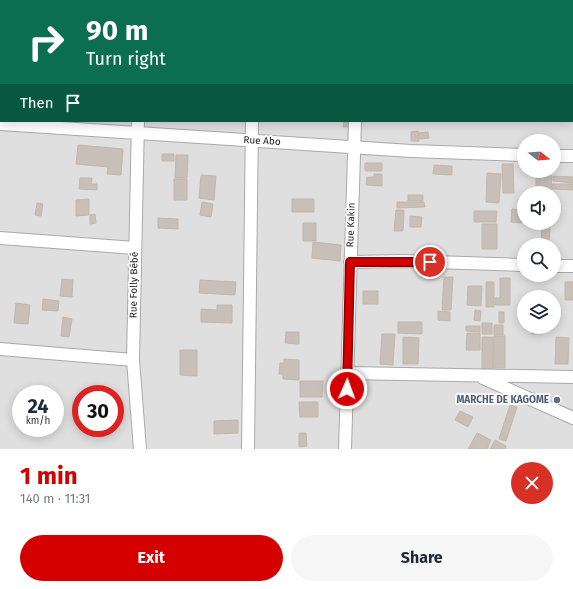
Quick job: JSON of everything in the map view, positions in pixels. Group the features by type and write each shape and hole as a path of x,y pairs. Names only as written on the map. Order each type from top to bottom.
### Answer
{"street":[{"name":"Rue Folly Bébé","path":"138,122 133,360 140,449"},
{"path":"248,449 252,122"},
{"name":"Rue Kakin","path":"345,449 355,122"},
{"name":"Rue Abo","path":"0,124 466,154 517,155"},
{"path":"561,156 573,156"},
{"path":"0,238 135,248"},
{"path":"350,262 403,261 517,265"},
{"path":"561,266 573,266"},
{"path":"0,349 133,360"},
{"path":"348,373 573,378"},
{"path":"478,376 573,418"}],"shaded area":[{"path":"0,122 573,122 573,449 0,449"}],"building":[{"path":"344,122 349,122 349,127 343,127"},
{"path":"418,131 419,141 411,141 411,132"},
{"path":"428,132 429,138 420,139 419,133"},
{"path":"78,145 123,149 121,175 107,174 108,167 76,164"},
{"path":"162,154 174,154 174,161 162,161"},
{"path":"176,155 188,155 187,178 175,178"},
{"path":"365,163 382,163 382,171 365,171"},
{"path":"502,164 513,164 514,193 503,193"},
{"path":"434,165 452,166 452,175 433,174"},
{"path":"487,173 501,174 499,203 486,202"},
{"path":"374,174 382,174 382,186 366,185 367,177 374,177"},
{"path":"201,175 216,176 214,200 199,198"},
{"path":"573,177 573,183 553,181 553,178"},
{"path":"80,178 92,178 91,184 97,184 97,190 79,189"},
{"path":"536,178 552,178 551,186 536,186"},
{"path":"174,179 187,179 187,200 174,200"},
{"path":"552,184 573,184 573,190 561,189 561,186 552,186"},
{"path":"408,195 423,195 423,201 408,201"},
{"path":"89,199 89,215 76,216 76,200"},
{"path":"292,199 314,199 314,212 292,212"},
{"path":"202,202 213,204 211,217 200,215"},
{"path":"397,202 424,202 425,207 397,208"},
{"path":"37,203 43,204 41,216 35,215"},
{"path":"512,209 517,209 517,223 511,222"},
{"path":"396,210 404,210 403,231 394,231"},
{"path":"474,211 497,211 496,222 474,222"},
{"path":"95,214 96,223 90,224 90,215"},
{"path":"410,216 422,217 421,227 410,227"},
{"path":"158,218 178,219 178,229 158,228"},
{"path":"303,223 316,223 316,241 303,241"},
{"path":"482,224 497,224 497,249 482,249"},
{"path":"542,230 550,230 549,238 541,238"},
{"path":"313,242 341,245 340,261 312,258"},
{"path":"444,277 453,277 451,310 442,310"},
{"path":"500,278 510,278 510,305 495,305 495,298 500,298"},
{"path":"62,279 73,280 72,297 60,296"},
{"path":"200,280 236,282 235,295 199,293"},
{"path":"486,282 494,282 494,307 486,307"},
{"path":"565,282 573,282 573,300 565,300"},
{"path":"468,286 482,286 481,306 467,305"},
{"path":"363,291 378,291 378,304 363,304"},
{"path":"43,299 59,301 58,311 42,310"},
{"path":"16,303 30,305 28,324 14,323"},
{"path":"217,305 232,305 232,323 201,322 201,309 217,310"},
{"path":"475,310 481,311 480,321 474,320"},
{"path":"438,311 450,312 450,321 438,320"},
{"path":"499,312 504,312 504,323 499,323"},
{"path":"63,317 72,319 69,337 61,336"},
{"path":"398,322 422,322 422,334 398,333"},
{"path":"482,323 492,323 492,334 482,334"},
{"path":"494,325 503,325 503,335 494,335"},
{"path":"466,326 480,326 480,332 466,331"},
{"path":"286,332 299,332 299,344 285,343"},
{"path":"467,333 480,333 480,350 466,350"},
{"path":"382,334 395,334 393,365 380,364"},
{"path":"494,336 505,336 505,368 493,368"},
{"path":"403,337 419,338 418,364 403,364"},
{"path":"482,337 493,337 493,369 482,369"},
{"path":"556,337 569,338 568,364 555,364"},
{"path":"180,350 197,350 197,376 180,375"},
{"path":"284,359 299,360 299,380 283,379 283,374 279,374 280,363 284,363"},
{"path":"300,381 323,381 322,397 300,397"},
{"path":"299,402 318,402 318,417 300,417"},
{"path":"510,405 517,407 506,441 499,439"},
{"path":"460,411 473,417 468,427 455,420"},
{"path":"238,420 238,433 214,434 214,421"},
{"path":"299,433 306,433 307,446 299,447"},
{"path":"477,433 491,440 487,449 468,449"},
{"path":"495,440 506,446 505,449 490,449"}],"place":[{"name":"MARCHE DE KAGOME","path":"557,400"}],"route":[{"path":"347,389 350,262 430,262"}]}
